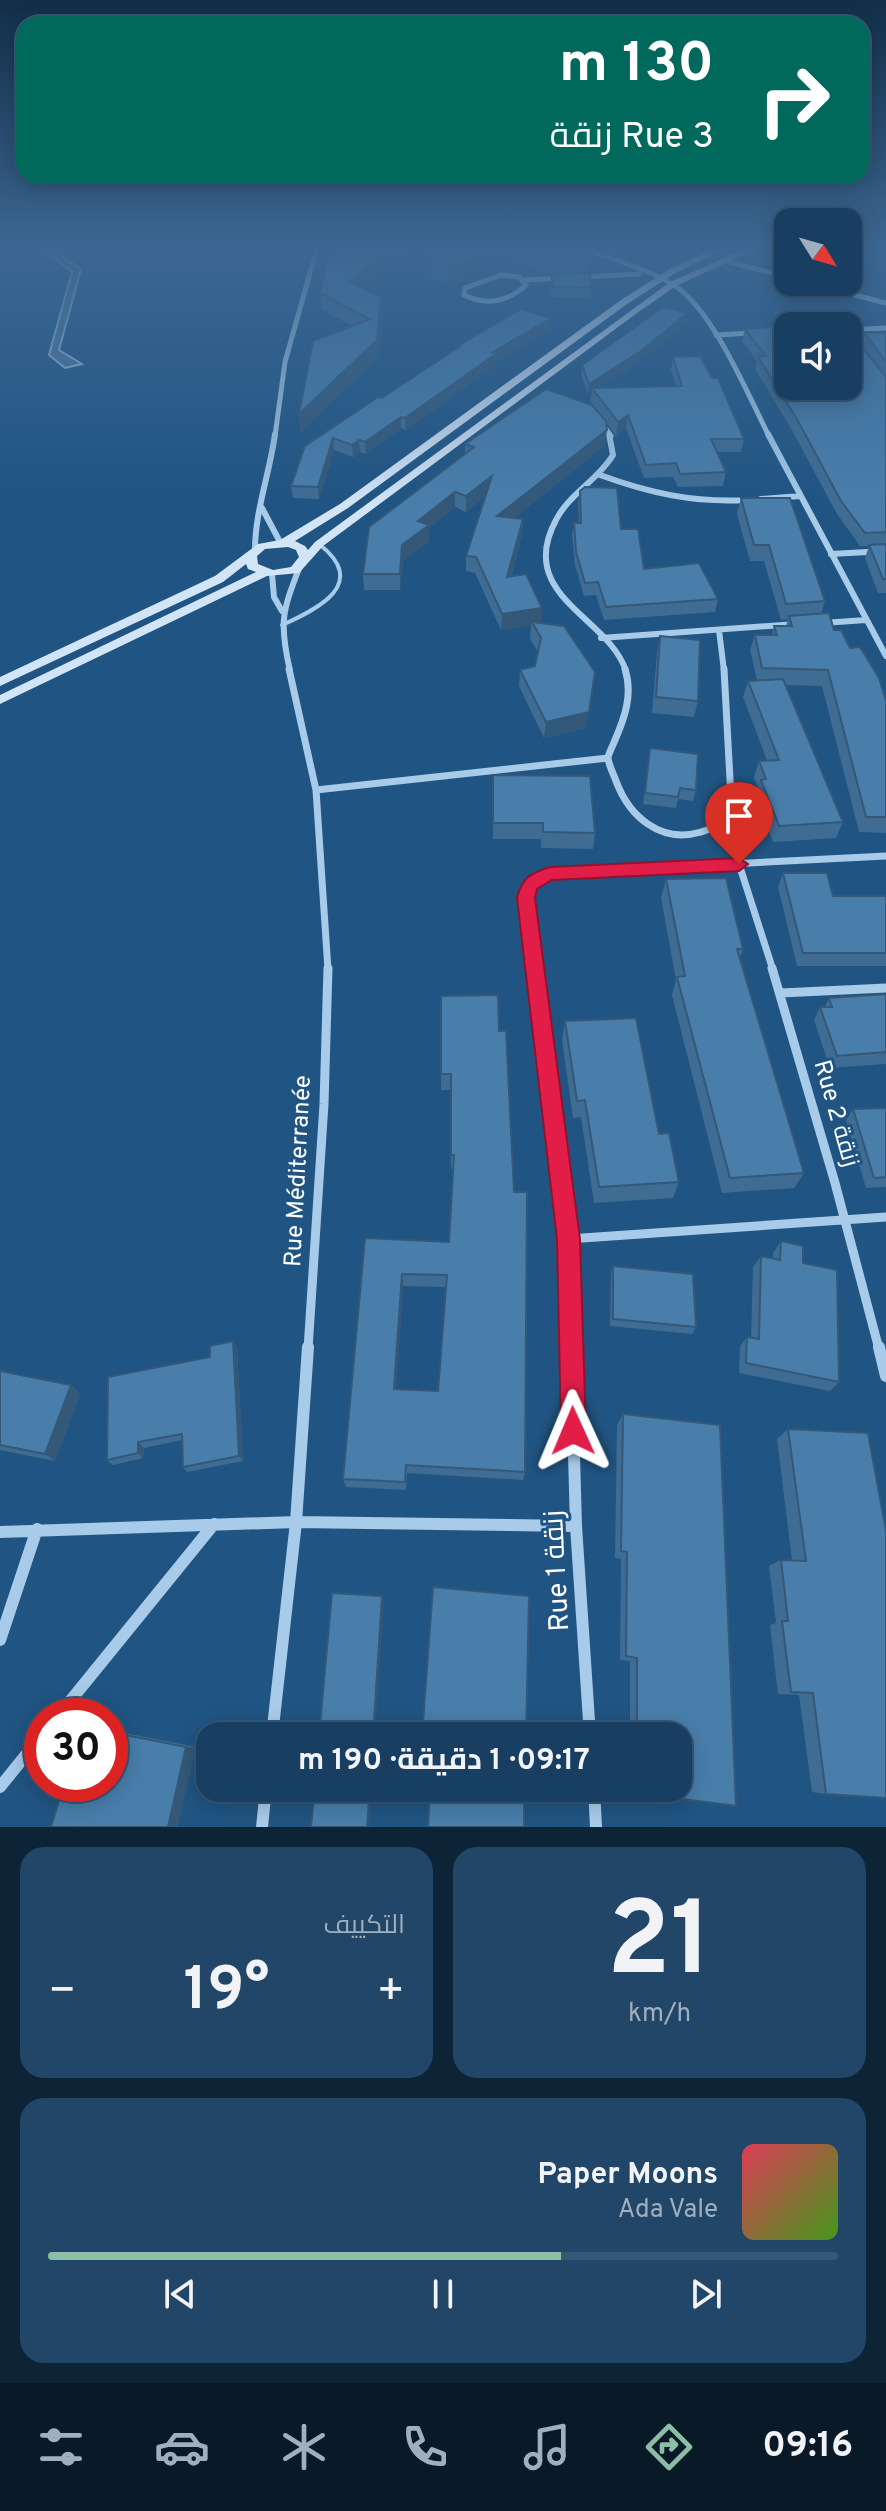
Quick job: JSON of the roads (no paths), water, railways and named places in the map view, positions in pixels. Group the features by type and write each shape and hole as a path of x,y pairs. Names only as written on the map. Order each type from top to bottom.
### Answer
{"street":[{"path":"268,574 252,566 255,531 270,474 285,362 293,333"},
{"path":"0,682 219,579 253,553 282,542 344,506 584,333"},
{"path":"0,700 268,574 288,573 302,564 319,544 537,389 609,333"},
{"path":"753,333 716,335 885,651"},
{"path":"592,414 606,427 613,445 613,455 600,475 558,517 551,530 549,571 557,592 626,668 629,683 626,710 608,758 627,805 639,820 658,830 695,834 711,830 725,817 731,801 719,630"},
{"path":"600,475 673,499 692,501 800,496"},
{"path":"262,508 282,542 301,548 302,564"},
{"path":"831,554 886,551"},
{"name":"Rue Méditerranée","path":"274,1722 296,1522 324,1104 327,1013 328,953 316,790 282,625 282,611 302,564"},
{"name":"Rue Méditerranée","path":"268,574 274,597 282,611"},
{"path":"601,638 866,620"},
{"path":"316,790 608,758"},
{"path":"739,864 886,856"},
{"name":"Rue 1 زنقة","path":"589,1722 576,1526 568,1239 526,898 533,880 550,873 739,864"},
{"name":"Rue 2 زنقة","path":"739,864 781,993 847,1219 886,1376"},
{"path":"781,993 886,988"},
{"path":"568,1239 886,1217"},
{"path":"0,1532 296,1522 576,1526"},
{"path":"73,1698 214,1524"},
{"path":"0,1640 37,1529"},
{"path":"0,1787 24,1757"},
{"path":"262,1827 265,1802"},
{"path":"595,1802 596,1827"}],"lane":[{"path":"282,625 328,600 339,584 342,568 339,560 319,544"}],"water":[{"path":"55,333 64,333 59,350 82,364 65,368 49,355"}]}
